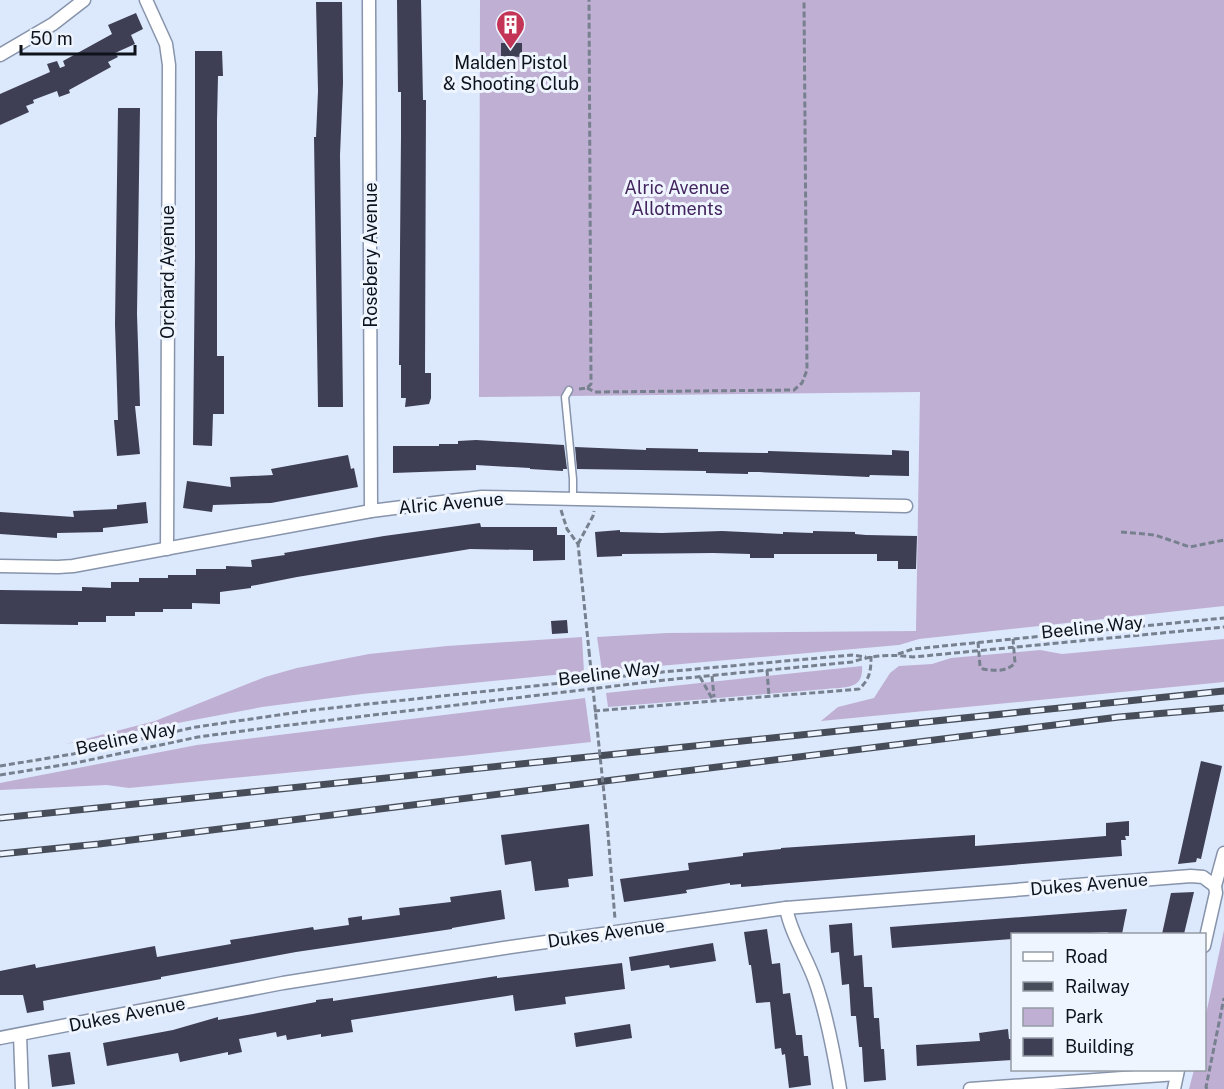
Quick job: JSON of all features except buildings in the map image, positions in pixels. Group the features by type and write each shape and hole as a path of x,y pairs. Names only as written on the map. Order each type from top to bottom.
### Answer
{"street":[{"path":"0,55 53,24 84,0"},
{"name":"Orchard Avenue","path":"146,0 166,44 169,65 167,549"},
{"name":"Rosebery Avenue","path":"369,0 372,511"},
{"name":"Alric Avenue","path":"0,566 58,567 372,511 461,498 906,506"},
{"path":"1206,937 1216,893 1215,886 1224,853"},
{"name":"Dukes Avenue","path":"0,1038 283,983 616,931 786,908 1191,876 1203,877 1215,886"},
{"path":"786,908 822,1002 840,1089"},
{"path":"20,1035 22,1089"},
{"path":"970,1089 1178,1072 1174,1089"}],"lane":[{"path":"568,390 565,397 573,499"}],"path":[{"path":"587,388 591,384 589,0"},
{"path":"568,390 587,388 595,392 794,390 802,383 807,370 804,0"},
{"path":"557,498 567,529 578,544 616,931"},
{"path":"578,544 593,516 595,500"},
{"path":"1121,532 1155,535 1191,547 1224,540"},
{"path":"897,655 913,649 1224,618"},
{"name":"Beeline Way","path":"0,775 75,763 198,737 263,728 700,677 852,662 869,657 897,655 913,657 1224,627"},
{"path":"978,642 980,666 993,671 1009,669 1015,663 1013,639"},
{"path":"0,766 74,754 196,727 313,710 663,672 852,655 869,657 871,670 868,681 859,689 594,711"},
{"path":"767,670 769,697"},
{"path":"712,676 714,702"},
{"path":"700,677 714,702"},
{"path":"1207,1089 1224,998"}],"green space":[{"name":"Alric Avenue Allotments","path":"480,0 1224,0 1224,606 919,639 899,645 602,671 597,637 667,633 916,631 920,392 479,397"},
{"path":"582,637 584,672 362,694 262,707 66,744 155,721 265,677 297,668 369,654"},
{"path":"1224,639 1224,682 821,721 838,707 874,698 890,673 899,666 932,664 951,658 1040,650 1062,654"},
{"path":"862,666 862,674 857,683 840,688 608,707 606,693"},
{"path":"585,698 591,742 129,788 107,785 0,790 0,783 197,745"},
{"path":"1224,930 1224,1089 1189,1089 1194,1071 1206,1071 1206,1014"}],"railway":[{"path":"0,818 1224,691"},
{"path":"0,854 99,844 1119,717 1224,708"}],"place":[{"name":"Malden Pistol & Shooting Club","path":"511,50"}]}
